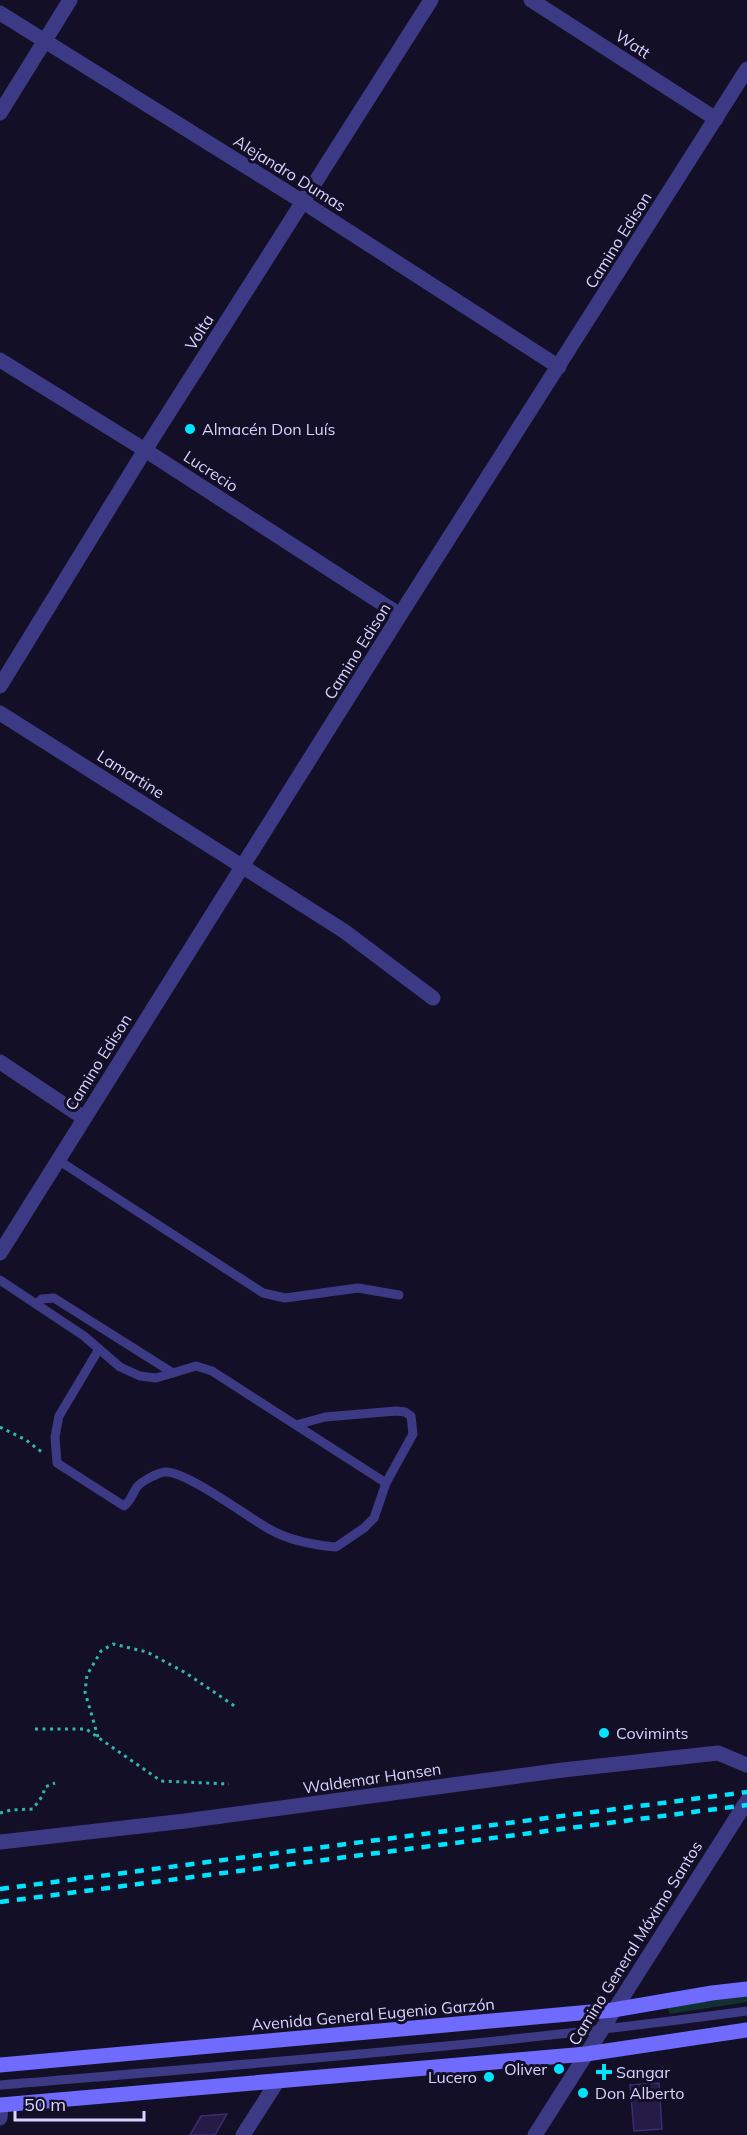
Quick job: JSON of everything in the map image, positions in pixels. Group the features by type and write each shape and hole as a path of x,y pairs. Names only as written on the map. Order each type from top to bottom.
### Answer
{"main road":[{"name":"Avenida General Eugenio Garzón","path":"0,2065 613,2010 747,1989"},
{"path":"0,2109 586,2054 747,2030"}],"street":[{"path":"0,112 70,0"},
{"name":"Volta","path":"0,686 145,450 431,0"},
{"name":"Watt","path":"531,0 716,119"},
{"name":"Alejandro Dumas","path":"0,13 303,202 559,367"},
{"name":"Camino Edison","path":"0,1253 400,615 747,69"},
{"name":"Lucrecio","path":"0,360 145,450 400,615"},
{"name":"Lamartine","path":"0,713 344,931 433,998"},
{"path":"0,1062 84,1118"},
{"name":"Waldemar Hansen","path":"0,1842 173,1823 563,1770 718,1753 747,1765"},
{"name":"Camino General Máximo Santos","path":"535,2135 747,1801"},
{"path":"243,2135 277,2082"}],"lane":[{"path":"58,1160 263,1293 285,1298 358,1288 399,1295"},
{"path":"0,1280 84,1336 120,1367 140,1376 156,1378 196,1366 212,1371 386,1483"},
{"path":"36,1304 42,1299 54,1298 173,1373"},
{"path":"99,1349 59,1416 56,1437 57,1462 124,1506 137,1487 165,1472 182,1476 271,1531 300,1542 336,1547 364,1528 374,1518 386,1483 413,1434 411,1416 405,1412 325,1417 296,1425"},
{"path":"0,2085 266,2063 601,2030 747,2011"}],"path":[{"path":"0,1427 26,1440 57,1462"},
{"path":"98,1737 85,1692 87,1675 101,1651 113,1644 155,1655 236,1707"},
{"path":"35,1729 86,1729 161,1781 229,1784"},
{"path":"0,1814 11,1810 33,1809 43,1795 45,1787 56,1783"}],"green space":[{"path":"747,1996 747,2002 669,2014 668,2007"}],"building":[{"path":"659,2083 662,2129 634,2131 630,2085"},
{"path":"227,2114 215,2135 190,2135 201,2116"}],"railway":[{"path":"0,1889 747,1792"},
{"path":"0,1902 747,1805"}],"place":[{"name":"Almacén Don Luís","path":"190,429"},
{"name":"Covimints","path":"604,1733"},
{"name":"Oliver","path":"559,2069"},
{"name":"Sangar","path":"604,2072"},
{"name":"Lucero","path":"489,2077"},
{"name":"Don Alberto","path":"583,2093"}]}
